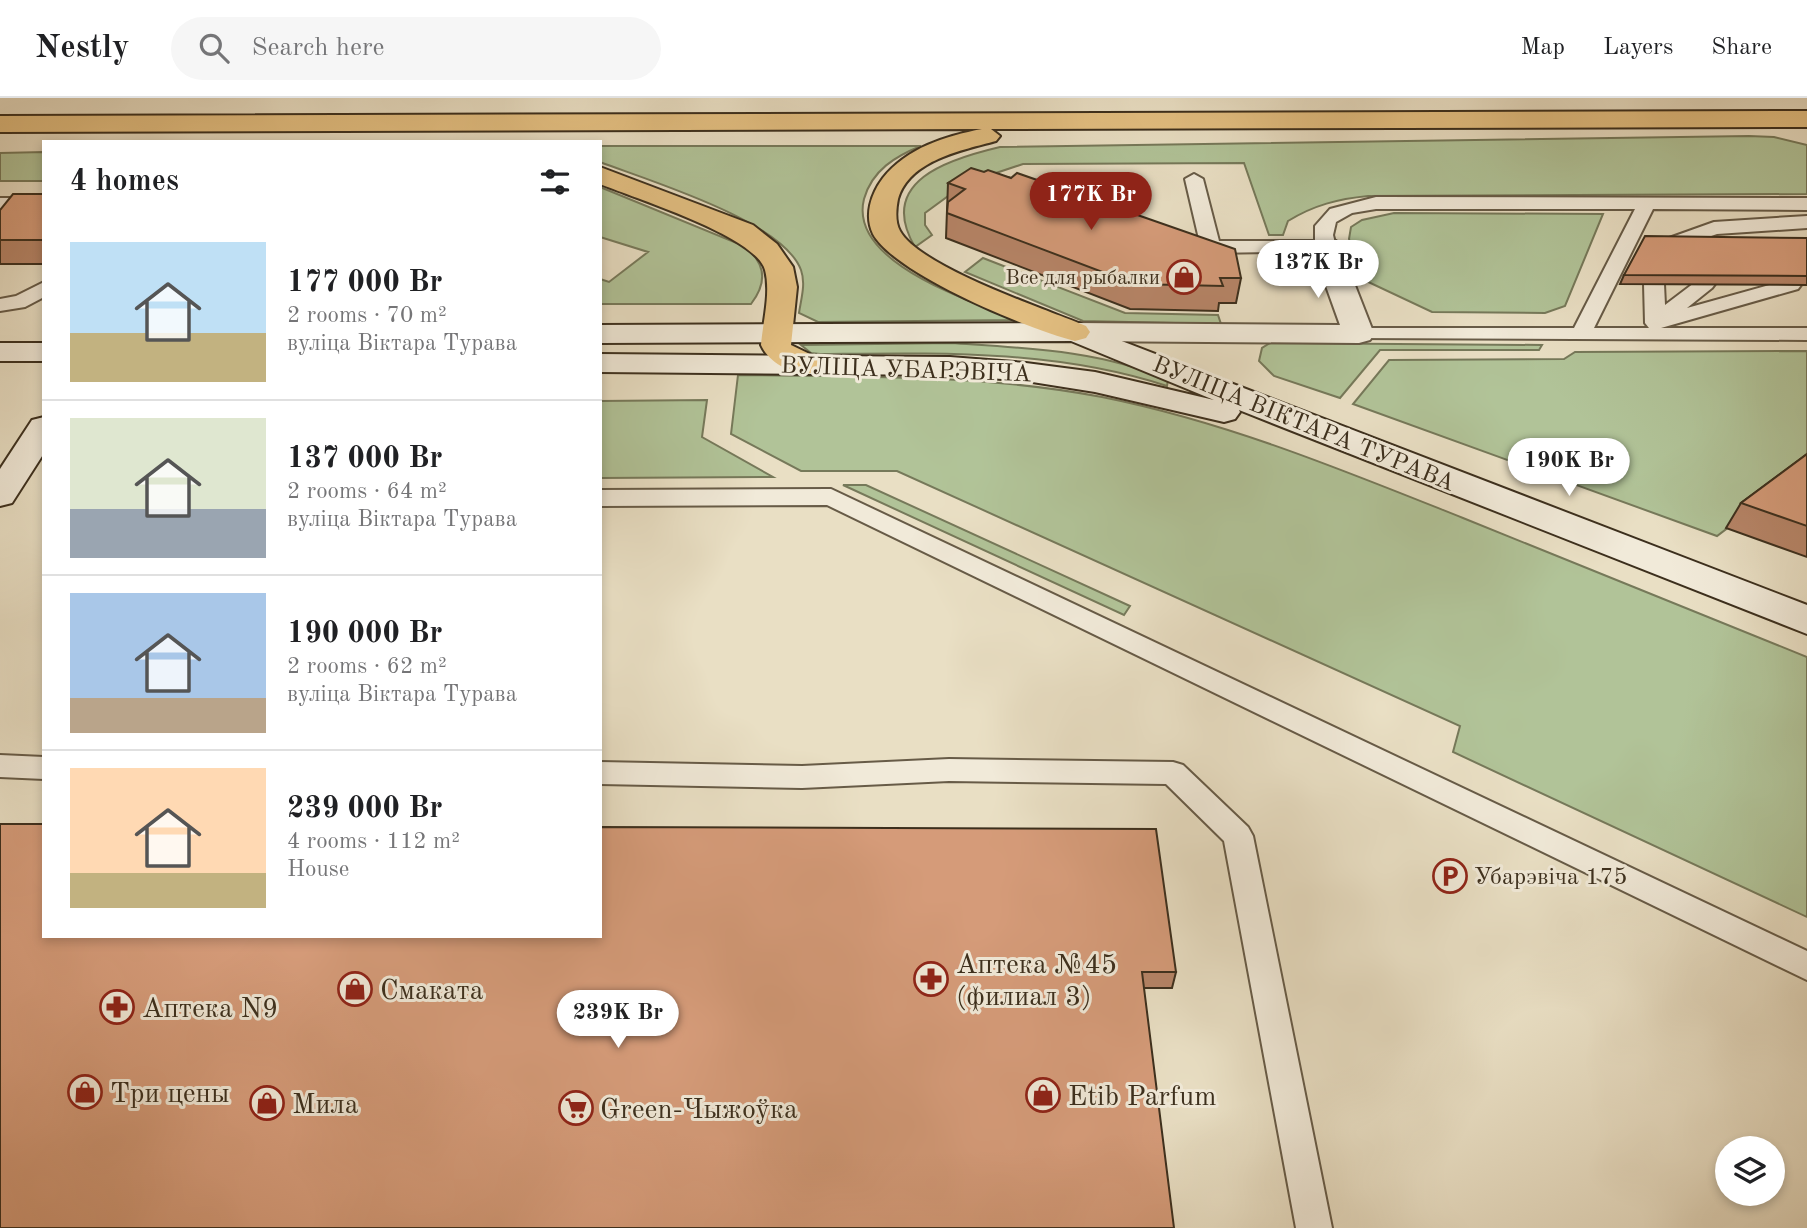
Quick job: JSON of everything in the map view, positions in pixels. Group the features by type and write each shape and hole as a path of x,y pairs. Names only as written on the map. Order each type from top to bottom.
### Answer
{"highway":[{"path":"0,124 1068,124 1807,119"},
{"path":"360,122 486,140"},
{"path":"1068,124 983,136 934,152 898,175 885,196 882,215 887,234 902,251 948,278 1075,332"},
{"path":"602,176 743,231 767,250 779,267 782,287 775,332 776,345 780,353 807,365"}],"main road":[{"path":"1326,247 1359,334"},
{"name":"ВУЛІЦА ВІКТАРА ТУРАВА","path":"1075,332 1370,451 1807,620"},
{"name":"ВУЛІЦА УБАРЭВІЧА","path":"602,334 1359,334"},
{"path":"0,352 42,352"},
{"name":"ВУЛІЦА УБАРЭВІЧА","path":"602,363 950,366 1040,374 1095,382 1219,410 1370,451"},
{"path":"0,495 42,430"}],"lane":[{"path":"1775,119 1807,128"},
{"path":"1077,207 1109,218 1097,179"},
{"path":"1194,179 1211,247"},
{"path":"1176,240 1211,247 1326,247 1321,233 1324,224 1345,210 1376,203 1807,204"},
{"path":"0,204 42,204"},
{"path":"1581,334 1646,205"},
{"path":"1769,243 1807,225"},
{"path":"1665,246 1714,228 1807,225"},
{"path":"1715,246 1735,239 1807,225"},
{"path":"1654,284 1655,323"},
{"path":"1655,323 1705,284"},
{"path":"1634,335 1655,323 1749,284"},
{"path":"1655,323 1791,285"},
{"path":"0,305 12,305 42,289"},
{"path":"1359,334 1807,334"},
{"path":"602,498 831,497 1807,966"},
{"path":"0,766 42,768"},
{"path":"602,774 802,778 949,770 1173,773 1238,836 1314,1228"}],"green space":[{"path":"1774,137 1807,145 1807,194 1368,196 1317,207 1288,221 1283,235 1269,235 1244,163 1023,164 966,183 925,213 925,225 932,235 915,247 905,224 905,205 911,190 924,177 960,158 1000,147"},
{"path":"602,146 921,146 886,165 873,180 864,199 864,222 875,242 893,260 917,276 1015,320 818,322 799,313 802,275 789,252 769,235 743,219 681,192 602,163"},
{"path":"42,152 42,181 0,181 0,153"},
{"path":"602,188 744,246 760,266 760,288 751,304 602,304 602,280 609,282 648,252 602,238"},
{"path":"1394,213 1603,214 1565,306 1545,313 1432,312 1364,280 1349,239 1351,227 1362,220"},
{"path":"983,258 1125,313 1218,315 1221,324 1083,321 965,272"},
{"path":"951,343 1089,356 1116,362 1168,380 1167,386 1082,365 1038,359 951,354 820,354 811,353 801,345"},
{"path":"1270,343 1542,345 1539,350 1380,350 1340,398 1274,376 1259,361 1262,348"},
{"path":"1807,351 1807,468 1717,536 1353,404 1389,360 1564,359 1575,352"},
{"path":"738,375 966,380 1057,390 1149,407 1240,434 1330,466 1807,657 1807,917 1453,752 1460,726 897,471 801,471 731,434"},
{"path":"707,400 702,437 773,477 602,478 602,401"},
{"path":"843,485 866,485 1130,606 1124,615"}],"building":[{"path":"971,168 984,172 988,170 1011,178 1017,173 1235,249 1241,278 1220,278 1223,286 1134,284 947,213 948,202 965,189 948,183"},
{"path":"13,194 42,194 42,240 0,240 0,210"},
{"path":"1645,236 1807,238 1807,276 1624,275"},
{"path":"1807,454 1807,526 1741,503"},
{"name":"Green-Чыжоўка","path":"0,824 42,824 42,938 602,938 602,827 1156,829 1176,972 1142,972 1174,1228 0,1228"}],"place":[{"name":"Все для рыбалки","path":"1184,277"},
{"name":"Убарэвіча 175","path":"1450,876"},
{"name":"Аптека №45 (филиал 3)","path":"931,979"},
{"name":"Смаката","path":"355,989"},
{"name":"Аптека N9","path":"117,1007"},
{"name":"Три цены","path":"85,1092"},
{"name":"Etib Parfum","path":"1043,1095"},
{"name":"Мила","path":"267,1103"},
{"name":"Green-Чыжоўка","path":"576,1108"}]}
